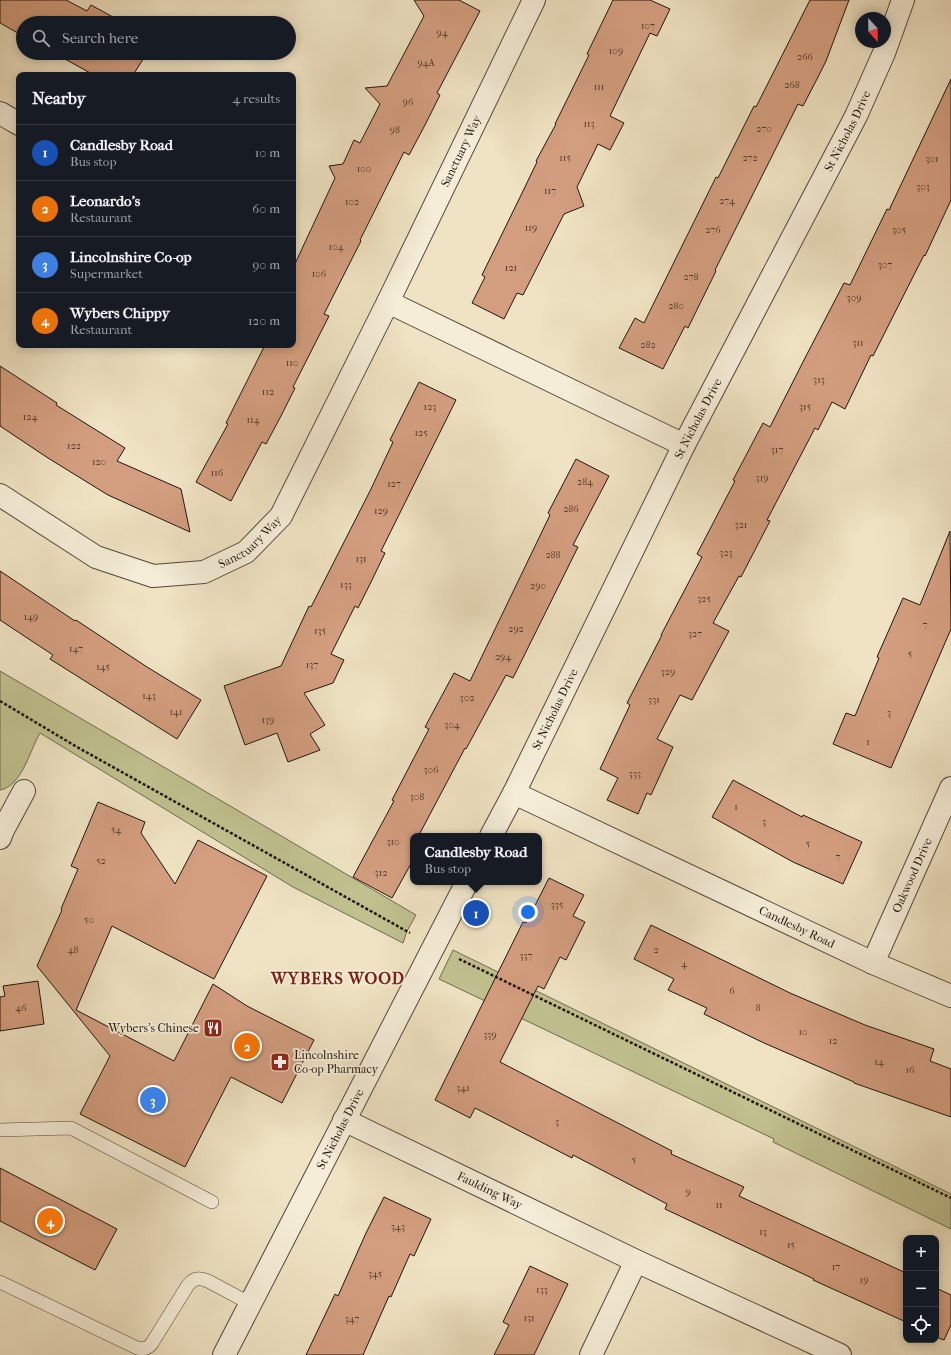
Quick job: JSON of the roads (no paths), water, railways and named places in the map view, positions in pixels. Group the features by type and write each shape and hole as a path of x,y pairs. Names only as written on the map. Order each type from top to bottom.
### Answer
{"street":[{"name":"St Nicholas Drive","path":"493,833 684,445 856,116 884,54 903,0"},
{"name":"Sanctuary Way","path":"0,495 96,557 153,576 204,572 246,552 281,516 388,302 527,2"},
{"path":"0,113 16,122"},
{"path":"388,302 684,445"},
{"name":"Oakwood Drive","path":"873,964 951,788"},
{"path":"1,833 24,791"},
{"name":"Candlesby Road","path":"514,792 873,964 951,996"},
{"name":"St Nicholas Drive","path":"224,1355 464,885"},
{"name":"Faulding Way","path":"344,1120 636,1261 840,1355"},
{"path":"591,1355 636,1261"}],"lane":[{"path":"0,1130 71,1128 212,1202"},
{"path":"0,1282 137,1348 143,1349 149,1348 192,1280 202,1278 251,1304"}],"place":[{"name":"Candlesby Road","path":"476,913"},
{"name":"Wybers's Chinese","path":"213,1028"},
{"name":"Leonardo's","path":"247,1046"},
{"name":"Lincolnshire Co-op Pharmacy","path":"280,1062"},
{"name":"Lincolnshire Co-op","path":"153,1100"},
{"name":"Wybers Chippy","path":"50,1221"}],"district":[{"name":"WYBERS WOOD","path":"338,978"}]}
